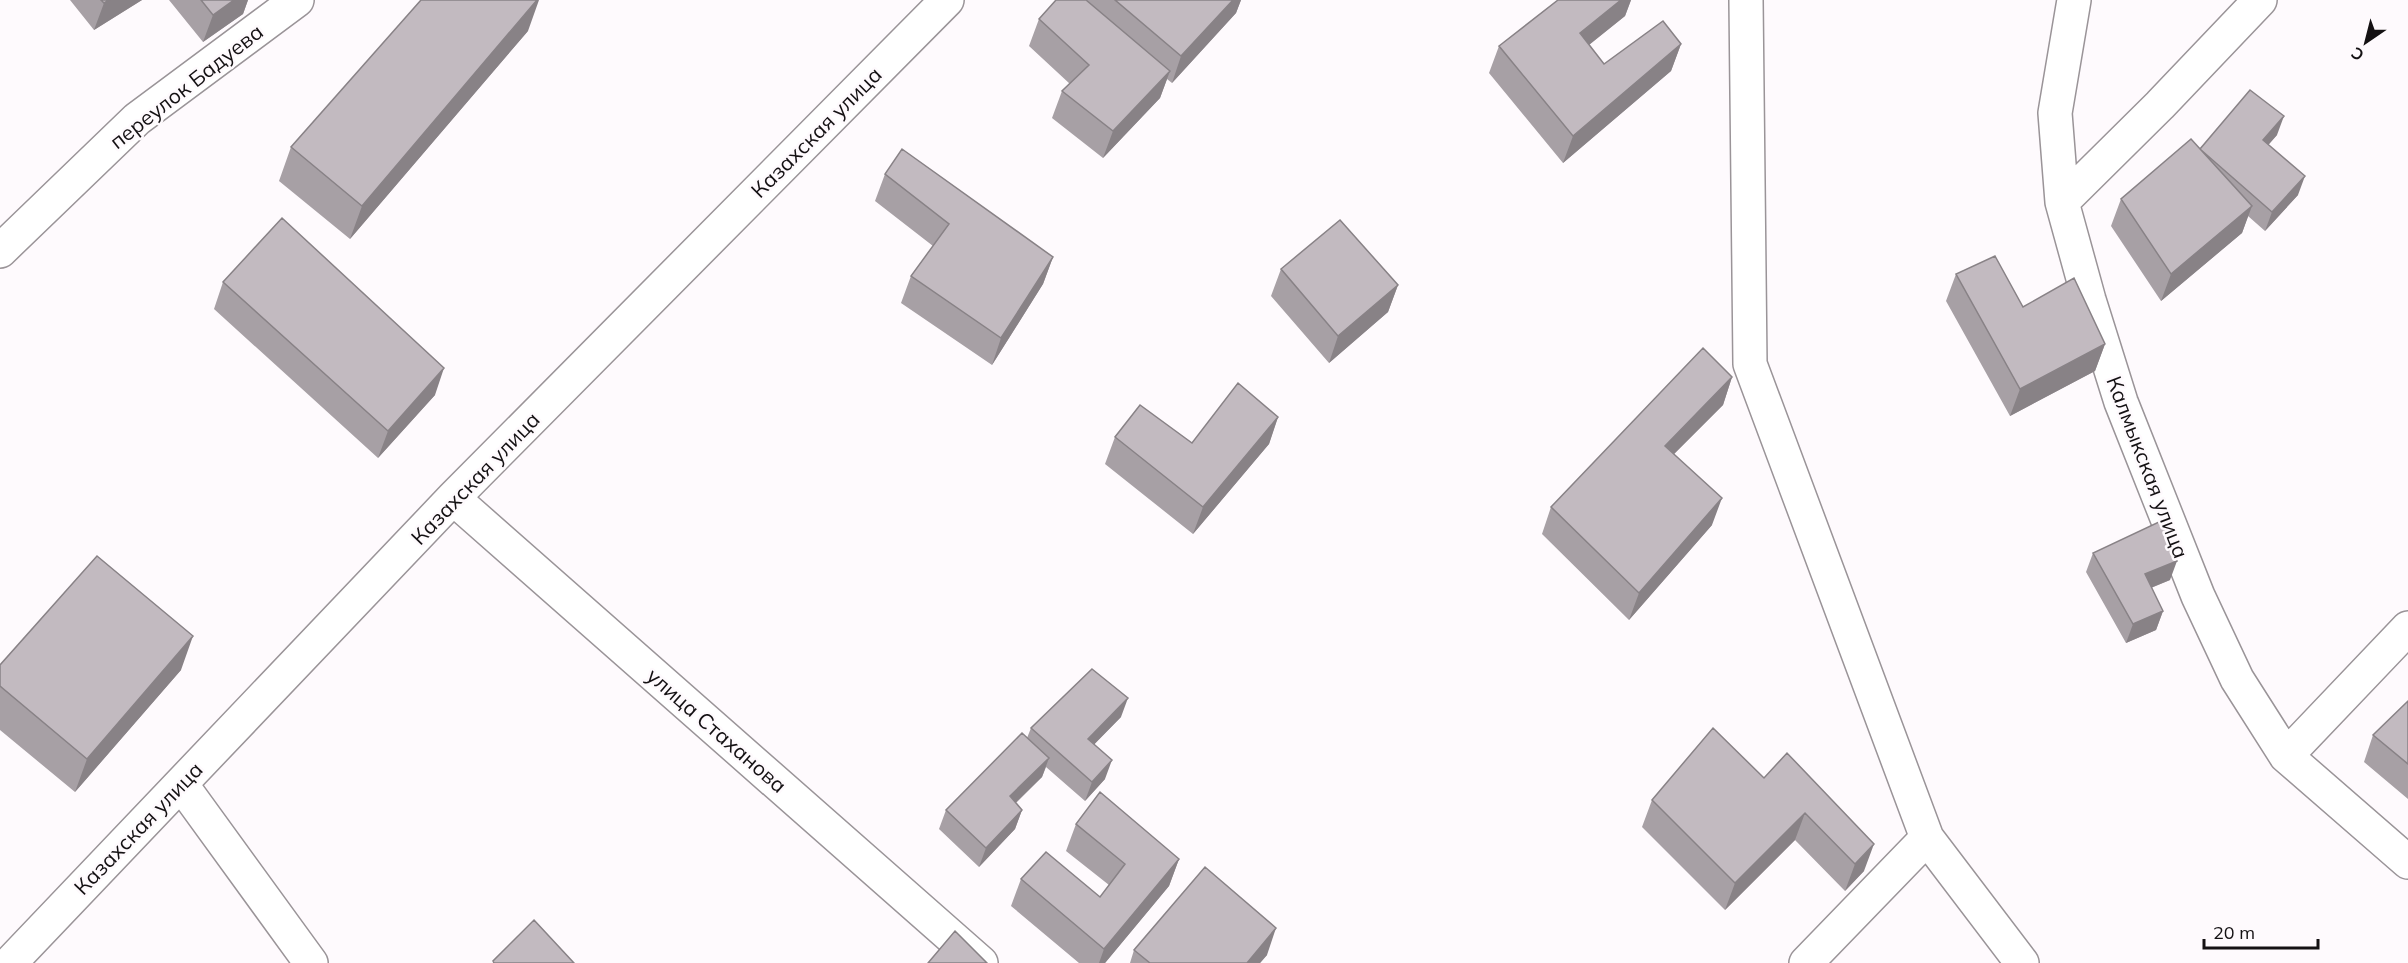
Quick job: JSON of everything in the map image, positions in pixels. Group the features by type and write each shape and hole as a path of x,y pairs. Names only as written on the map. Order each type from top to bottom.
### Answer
{"street":[{"name":"переулок Бадуева","path":"0,251 137,119 297,0"},
{"name":"Казахская улица","path":"10,963 453,498 947,0"},
{"path":"1746,0 1750,364 1927,838 2022,963"},
{"name":"Калмыкская улица","path":"2074,0 2055,113 2062,202 2088,300 2121,402 2198,596 2237,679 2286,756 2408,862"},
{"path":"2062,202 2160,105 2260,0"},
{"name":"улица Стаханова","path":"453,498 981,963"},
{"path":"2286,756 2408,628"},
{"path":"181,784 311,963"},
{"path":"1806,963 1927,838"}],"building":[{"path":"201,0 234,0 213,15"},
{"path":"421,0 537,0 362,206 291,147"},
{"path":"1056,0 1086,0 1170,71 1113,131 1062,91 1089,65 1039,19"},
{"path":"1115,0 1233,0 1181,56"},
{"path":"1558,0 1621,0 1580,33 1604,64 1663,21 1681,44 1573,136 1499,46"},
{"path":"2250,90 2284,116 2263,140 2305,176 2272,212 2200,149"},
{"path":"2191,139 2252,206 2171,274 2121,199"},
{"path":"902,149 1053,257 1001,338 911,276 949,224 885,174"},
{"path":"282,218 444,368 388,431 223,282"},
{"path":"1340,220 1398,285 1338,336 1281,269"},
{"path":"1995,256 2023,307 2074,278 2105,344 2020,389 1956,274"},
{"path":"1703,348 1732,377 1665,446 1722,498 1639,593 1551,507"},
{"path":"1238,383 1278,417 1203,507 1115,437 1140,405 1192,443"},
{"path":"2161,521 2177,561 2145,574 2163,611 2133,624 2093,553"},
{"path":"97,556 193,636 87,759 0,686 0,665"},
{"path":"1092,669 1128,698 1088,739 1112,760 1092,782 1031,728"},
{"path":"2408,701 2408,764 2373,735"},
{"path":"1713,728 1764,778 1787,753 1874,844 1855,864 1805,813 1735,883 1652,800"},
{"path":"1022,733 1049,758 1010,796 1022,810 986,848 946,810"},
{"path":"1100,792 1179,859 1104,949 1021,879 1046,852 1100,897 1125,864 1076,824"},
{"path":"1205,867 1276,928 1247,963 1150,963 1134,950"},
{"path":"534,920 574,963 494,963 493,961"},
{"path":"955,931 987,963 928,963"}]}
